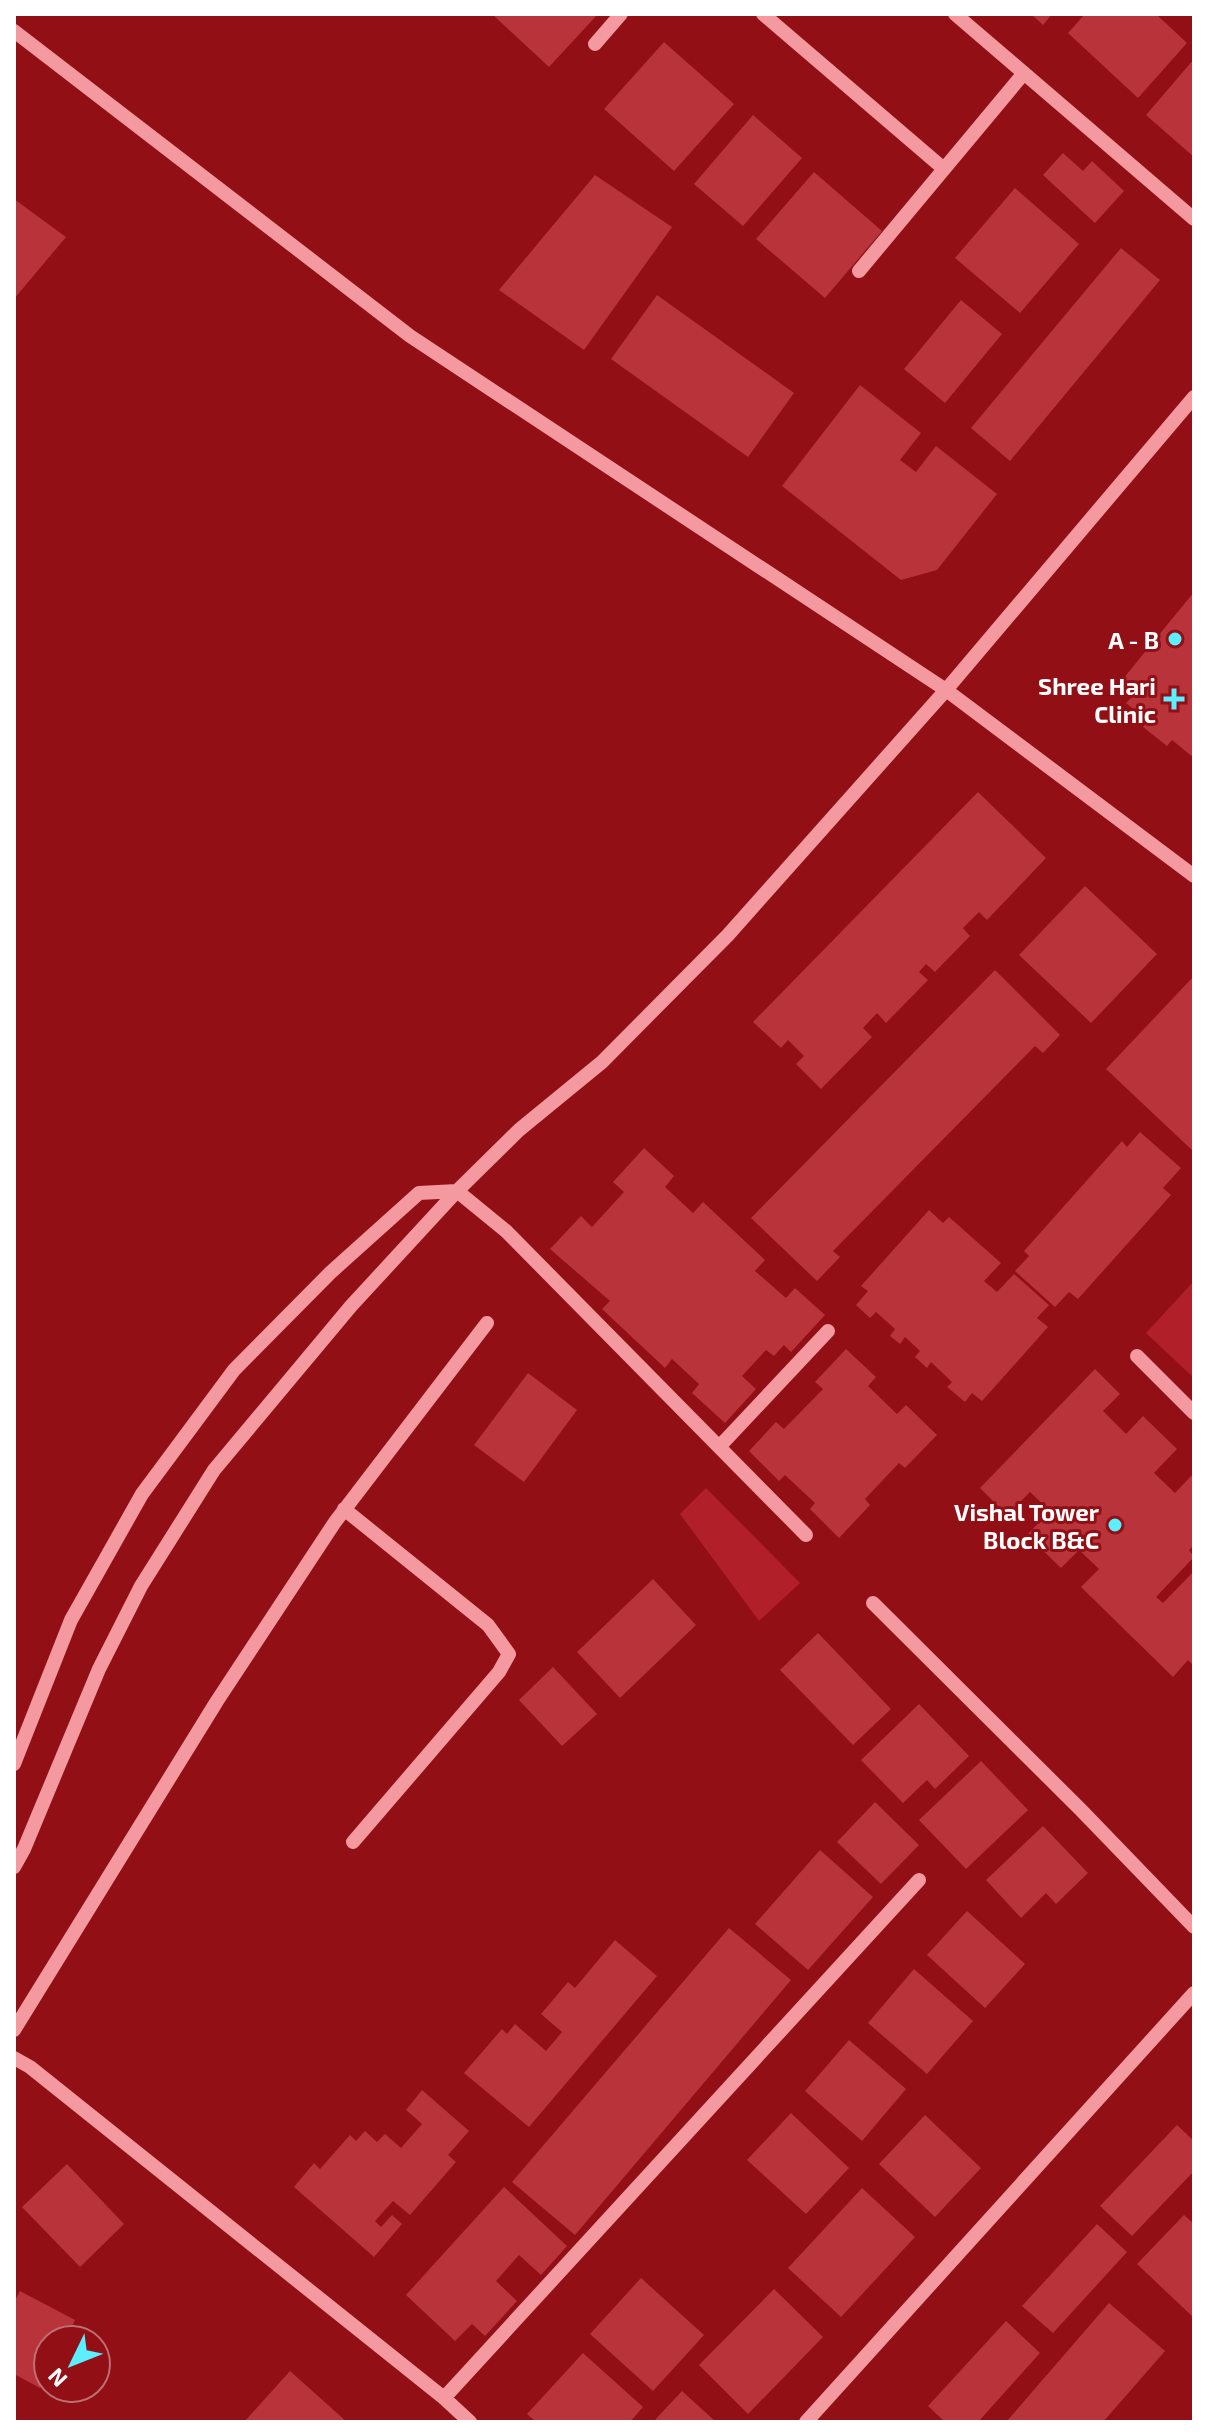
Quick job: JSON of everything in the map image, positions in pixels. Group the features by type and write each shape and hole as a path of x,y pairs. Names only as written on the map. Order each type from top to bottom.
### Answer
{"street":[{"path":"595,44 621,14"},
{"path":"763,14 944,169"},
{"path":"955,14 1194,219"},
{"path":"14,31 410,336 946,690 1194,876"},
{"path":"859,271 1024,73"},
{"path":"14,1867 99,1669 134,1600 214,1470 351,1306 457,1191 519,1130 602,1062 728,935 946,690 1194,397"},
{"path":"14,1764 78,1607 142,1494 234,1370 330,1273 419,1193 457,1191 506,1231 806,1535"},
{"path":"14,2030 217,1701 344,1509 487,1323"},
{"path":"719,1447 828,1331"},
{"path":"1137,1356 1194,1413"},
{"path":"344,1509 488,1625 509,1654 499,1672 353,1842"},
{"path":"873,1603 1194,1927"},
{"path":"444,2398 919,1880"},
{"path":"806,2422 1194,1993"},
{"path":"14,2058 42,2076 470,2422"}],"shaded area":[{"path":"1194,1281 1194,1378 1146,1333"},
{"path":"706,1488 800,1583 759,1621 680,1514"}],"building":[{"path":"492,14 598,14 549,67"},
{"path":"1031,14 1052,14 1043,25"},
{"path":"1085,14 1156,14 1187,43 1138,98 1068,33"},
{"path":"664,42 734,104 674,171 604,109"},
{"path":"1194,59 1194,157 1146,115"},
{"path":"753,115 802,158 743,226 694,184"},
{"path":"1063,153 1083,171 1092,161 1124,191 1095,223 1043,175"},
{"path":"814,172 882,231 825,298 756,239"},
{"path":"595,175 672,227 584,350 499,290"},
{"path":"1015,188 1079,244 1020,313 955,258"},
{"path":"14,199 66,237 14,299"},
{"path":"1121,248 1160,280 1010,461 971,428"},
{"path":"657,295 794,393 748,457 611,359"},
{"path":"961,300 1002,334 945,403 904,369"},
{"path":"860,385 921,433 900,460 916,472 936,446 997,494 937,570 901,580 782,486"},
{"name":"A - B","path":"1194,592 1194,758 1172,740 1167,746 1143,727 1148,721 1126,703 1132,697 1118,685"},
{"path":"978,792 1046,858 987,920 979,912 963,928 970,936 935,972 926,964 919,972 928,980 886,1023 877,1013 863,1028 872,1037 821,1089 796,1064 804,1056 788,1040 781,1048 753,1022"},
{"path":"1085,886 1157,954 1091,1023 1019,955"},
{"path":"995,970 1060,1035 1043,1053 1035,1046 833,1251 840,1257 817,1281 751,1218"},
{"path":"1194,976 1194,1152 1106,1069"},
{"path":"1140,1132 1181,1168 1163,1188 1171,1195 1078,1299 1069,1292 1055,1307 1015,1271 1029,1256 1024,1251 1122,1141 1127,1147"},
{"path":"644,1148 674,1176 665,1187 693,1213 703,1202 765,1260 755,1271 786,1298 795,1288 825,1315 791,1352 784,1345 774,1356 766,1350 742,1376 756,1389 725,1423 692,1393 699,1384 672,1359 665,1368 602,1309 610,1301 550,1249 581,1216 592,1227 624,1192 613,1182"},
{"path":"929,1210 943,1223 949,1217 1001,1263 984,1281 997,1292 1014,1274 1049,1305 1037,1318 1048,1327 982,1401 972,1393 965,1402 947,1387 952,1382 931,1362 927,1368 915,1357 920,1351 905,1337 900,1344 890,1336 895,1329 876,1312 870,1318 856,1305 868,1291 861,1286"},
{"path":"846,1349 876,1377 868,1386 897,1414 906,1405 937,1435 905,1468 899,1463 865,1499 870,1505 839,1538 810,1509 815,1503 785,1475 779,1481 749,1451 776,1422 784,1429 823,1389 815,1382"},
{"name":"Vishal Tower Block B&C","path":"1095,1369 1120,1394 1103,1411 1126,1434 1143,1416 1177,1449 1154,1473 1175,1493 1194,1473 1194,1545 1189,1550 1194,1557 1156,1597 1163,1603 1194,1571 1194,1666 1188,1660 1173,1677 1081,1587 1099,1569 1079,1550 1061,1568 1027,1535 1050,1511 1030,1492 1007,1515 980,1488"},
{"path":"528,1373 577,1410 524,1482 474,1445"},
{"path":"653,1579 696,1625 620,1698 577,1652"},
{"path":"818,1633 891,1709 853,1745 780,1670"},
{"path":"553,1667 597,1714 562,1746 519,1700"},
{"path":"919,1704 969,1756 935,1789 927,1780 903,1803 861,1760"},
{"path":"981,1761 1028,1810 966,1869 919,1820"},
{"path":"875,1802 919,1845 881,1884 837,1842"},
{"path":"1043,1826 1088,1873 1056,1904 1046,1893 1021,1918 986,1880"},
{"path":"820,1850 873,1897 808,1970 755,1924"},
{"path":"967,1911 1025,1964 985,2008 927,1955"},
{"path":"729,1928 791,1980 575,2235 512,2182"},
{"path":"615,1940 657,1976 529,2127 464,2073 502,2029 507,2034 515,2024 546,2051 562,2032 541,2014 568,1982 575,1988"},
{"path":"914,1969 973,2021 927,2074 868,2023"},
{"path":"849,2040 906,2089 862,2141 805,2091"},
{"path":"422,2090 469,2131 448,2155 456,2162 410,2215 393,2201 375,2221 381,2227 392,2215 402,2224 374,2257 294,2187 314,2163 320,2169 350,2135 356,2141 365,2131 377,2142 385,2134 401,2148 422,2124 406,2110"},
{"path":"791,2113 849,2168 806,2214 747,2160"},
{"path":"925,2115 981,2168 935,2217 879,2164"},
{"path":"1177,2125 1194,2141 1194,2171 1132,2236 1100,2206"},
{"path":"67,2164 124,2224 80,2267 22,2207"},
{"path":"504,2187 567,2246 541,2275 519,2255 496,2281 517,2301 485,2336 472,2324 455,2341 406,2295"},
{"path":"862,2188 915,2237 841,2317 788,2268"},
{"path":"1184,2215 1194,2224 1194,2318 1137,2264"},
{"path":"1097,2224 1127,2252 1053,2333 1022,2306"},
{"path":"641,2278 704,2335 653,2391 590,2334"},
{"path":"774,2289 823,2337 748,2414 699,2365"},
{"path":"20,2291 75,2320 73,2324 32,2324 32,2384 14,2374 14,2302"},
{"path":"1109,2303 1165,2351 1103,2422 1006,2422"},
{"path":"1006,2321 1040,2353 978,2422 945,2422 928,2406"},
{"path":"583,2353 643,2407 630,2422 536,2422 527,2414"},
{"path":"290,2371 347,2422 244,2422"},
{"path":"682,2391 716,2422 653,2422"}],"place":[{"name":"A - B","path":"1175,639"},
{"name":"Shree Hari Clinic","path":"1174,699"},
{"name":"Vishal Tower Block B&C","path":"1115,1525"}]}
